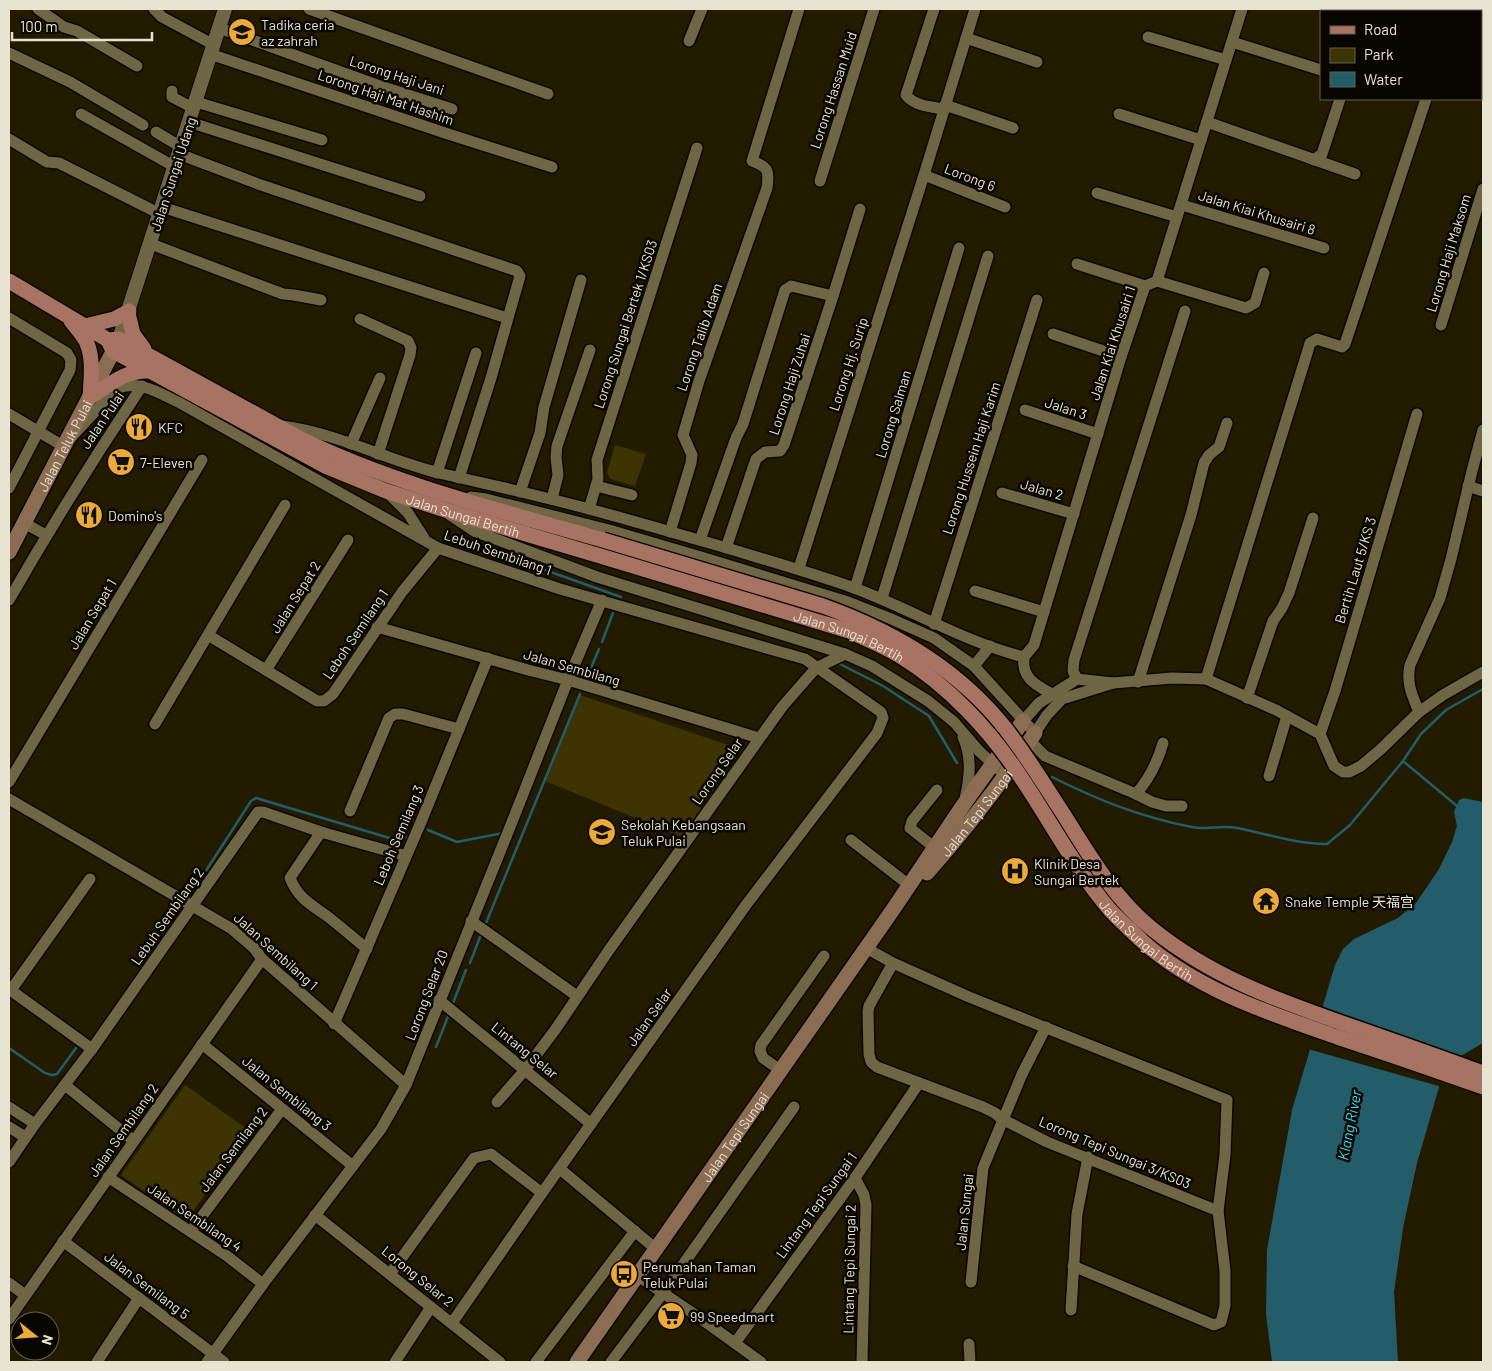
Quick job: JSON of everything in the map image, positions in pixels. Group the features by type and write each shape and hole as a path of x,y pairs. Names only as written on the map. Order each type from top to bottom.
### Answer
{"main road":[{"name":"Jalan Sungai Bertih","path":"9,281 324,466 386,491 442,509 849,631 901,656 937,683 995,741 1022,777 1082,872 1110,910 1144,943 1188,974 1228,996 1279,1017 1483,1087"},
{"path":"84,326 114,319 129,312 133,334 152,365 126,374 90,396"},
{"path":"67,315 85,340 89,352 91,364 90,396"},
{"name":"Jalan Teluk Pulai","path":"9,552 90,396 113,343"},
{"name":"Jalan Sungai Bertih","path":"152,365 331,454 447,494 823,606 862,620 908,644 946,671 976,696 1005,728 1094,861 1122,899 1150,927 1193,958 1235,982 1283,1002 1483,1073"},
{"name":"Jalan Tepi Sungai","path":"577,1362 892,911 964,804 1023,722"},
{"name":"Jalan Tepi Sungai","path":"892,911 950,847 1006,776 1032,737"}],"street":[{"path":"38,9 64,27 77,31 137,66"},
{"name":"Lorong Haji Mat Hashim","path":"154,9 162,17 212,50 445,133 552,167"},
{"name":"Jalan Sungai Udang","path":"113,343 129,312 225,9"},
{"path":"309,9 548,94"},
{"path":"689,41 702,9"},
{"name":"Lorong Talib Adam","path":"670,532 691,463 692,455 684,435 704,365 767,188 768,175 766,168 752,161 799,9"},
{"name":"Lorong Hassan Muid","path":"820,181 874,9"},
{"path":"934,9 906,96 910,100 924,105 944,107 1012,128"},
{"name":"Lorong Hj. Surip","path":"798,568 925,172 975,9"},
{"name":"Jalan Kiai Khusairi 1","path":"1024,657 1034,645 1121,357 1145,286 1157,280 1242,9"},
{"name":"Lorong Haji Jani","path":"218,28 376,85 452,109"},
{"path":"1148,37 1226,60"},
{"path":"966,38 1037,62"},
{"path":"1232,42 1320,70"},
{"path":"9,53 70,82 143,125"},
{"path":"172,91 172,97 193,111 420,196"},
{"path":"1314,160 1322,154 1340,100"},
{"path":"1206,679 1310,344 1317,340 1342,347 1345,344 1426,100"},
{"path":"193,111 322,140"},
{"path":"81,114 179,156 517,271 520,276 491,378 459,478"},
{"path":"1119,114 1201,140"},
{"path":"1207,122 1355,174"},
{"path":"156,132 179,156"},
{"path":"9,139 47,162 59,163 161,210 507,318"},
{"name":"Lorong Sungai Bertek 1/KS03","path":"589,509 598,479 597,460 697,148"},
{"name":"Lorong 6","path":"925,172 1005,207"},
{"name":"Lorong Haji Maksom","path":"1441,325 1483,189"},
{"path":"1098,193 1177,217"},
{"name":"Jalan Kiai Khusairi 8","path":"1182,205 1324,248"},
{"name":"Lorong Haji Zuhai","path":"726,548 756,459 765,452 780,451 784,445 834,296 860,209"},
{"path":"150,244 283,294 321,300"},
{"name":"Lorong Salman","path":"855,588 959,248"},
{"path":"882,598 988,256"},
{"path":"1076,264 1145,286"},
{"path":"1157,280 1246,308 1255,303 1264,272"},
{"path":"520,492 540,433 544,407 581,280"},
{"path":"700,540 745,415 785,290 792,286 834,296"},
{"name":"Lorong Hussein Haji Karim","path":"934,624 1036,300"},
{"path":"1077,680 1073,671 1074,660 1185,311"},
{"path":"9,318 67,352 71,360 70,370 9,488"},
{"path":"360,319 408,341 411,348 378,454"},
{"path":"1053,334 1121,357"},
{"path":"552,499 558,475 557,446 590,350"},
{"path":"437,472 476,353"},
{"path":"351,444 380,378"},
{"name":"Lebuh Sembilang 1","path":"63,446 116,389 126,384 142,386 180,403 438,548 560,588 805,659 881,712 883,718 877,733"},
{"name":"Jalan Pulai","path":"9,600 46,535 142,386"},
{"name":"Jalan 3","path":"1024,410 1098,434"},
{"path":"9,414 63,446"},
{"name":"Bertih Laut 5/KS 3","path":"1320,734 1417,414"},
{"path":"1138,682 1191,515 1204,463 1218,446 1227,423"},
{"path":"275,425 299,428 328,435 378,454 437,472 552,499 798,568 882,598 934,624 1024,657 1022,668 1031,680 1052,694"},
{"path":"1419,712 1409,687 1407,676 1410,665 1440,598 1483,430"},
{"name":"Jalan Sepat 1","path":"9,782 202,460"},
{"path":"596,486 632,495"},
{"path":"1468,486 1483,491"},
{"path":"386,491 408,513 425,539"},
{"name":"Jalan 2","path":"1002,493 1074,514"},
{"path":"447,494 486,499 609,530 848,602 889,618 934,638 974,666 1023,722 1045,756 1152,802 1166,806 1182,806"},
{"path":"155,724 285,505"},
{"path":"442,509 474,531 598,577 845,654 903,684 928,701 954,722 979,751 1006,776"},
{"path":"1247,698 1273,621 1286,599 1313,518"},
{"path":"24,522 46,535"},
{"name":"Jalan Sepat 2","path":"266,670 348,540"},
{"name":"Leboh Semilang 1","path":"208,635 317,700 324,701 334,694 377,627 414,575 438,548"},
{"path":"975,591 1044,612"},
{"name":"Lorong Selar 20","path":"210,1358 263,1284 381,1129 406,1085 568,680 602,600"},
{"name":"Jalan Sembilang","path":"377,627 568,680 759,738"},
{"path":"974,666 990,646"},
{"name":"Lorong Selar","path":"497,1102 525,1070 782,707 816,668 845,654"},
{"name":"Leboh Semilang 3","path":"334,1024 488,658"},
{"path":"1023,722 1039,703 1077,680 1113,683 1172,678 1206,679 1287,716 1320,734 1334,766 1342,772 1349,772 1361,766 1380,750 1419,712 1443,695 1483,672"},
{"path":"1032,737 1047,715 1062,699 1113,683"},
{"path":"350,811 389,718 395,714 403,714 459,729"},
{"path":"1269,776 1287,716"},
{"path":"954,722 967,746 970,760 970,781 964,804"},
{"name":"Jalan Selar","path":"452,1323 746,905 877,733"},
{"path":"1136,794 1144,785 1158,760 1163,743"},
{"name":"Jalan Tepi Sungai","path":"934,848 910,828 912,821 937,790"},
{"name":"Jalan Sembilang 1","path":"9,800 232,929 254,948 262,959 334,1024 406,1085"},
{"name":"Lebuh Sembilang 2","path":"9,1162 25,1137 92,1049 258,812 406,856"},
{"path":"321,832 290,878 303,900 367,949"},
{"path":"851,840 909,886"},
{"path":"90,879 10,990 92,1049"},
{"path":"471,921 577,996"},
{"path":"866,948 893,963 969,997 1227,1100 1224,1156 1218,1211 1224,1271 1225,1306 1221,1322 1214,1325 1073,1266"},
{"path":"780,1070 763,1058 760,1051 761,1046 824,956"},
{"name":"Jalan Sembilang 2","path":"9,1319 262,959"},
{"name":"Lorong Tepi Sungai 3/KS03","path":"893,963 869,1006 869,1054 871,1062 877,1067 983,1107 1002,1119 1048,1142 1218,1211"},
{"name":"Lintang Selar","path":"439,1000 591,1124"},
{"name":"Jalan Sungai","path":"971,1282 983,1168 1022,1074 1046,1027"},
{"name":"Jalan Sembilang 3","path":"202,1044 353,1166"},
{"name":"Lintang Tepi Sungai 1","path":"735,1343 856,1178 919,1083"},
{"path":"65,1085 134,1140"},
{"path":"9,1107 35,1124"},
{"path":"610,1362 663,1293 794,1107"},
{"name":"Jalan Semilang 2","path":"190,1231 282,1109"},
{"path":"9,1127 25,1137"},
{"path":"390,1274 474,1158 492,1154 542,1193"},
{"path":"1071,1310 1077,1214 1088,1157"},
{"path":"560,1169 656,1249"},
{"name":"Jalan Sembilang 4","path":"108,1177 228,1256 263,1284"},
{"name":"Lintang Tepi Sungai 2","path":"856,1178 864,1195 866,1205 862,1362"},
{"name":"Lorong Selar 2","path":"315,1215 500,1362"},
{"path":"536,1362 635,1231"},
{"name":"Jalan Semilang 5","path":"63,1241 139,1298 210,1358 224,1362"},
{"path":"638,1276 760,1362"},
{"path":"9,1283 25,1295"},
{"path":"97,1362 139,1298"},
{"path":"395,1362 431,1307"},
{"path":"969,1344 970,1362"}],"green space":[{"path":"615,445 646,454 635,486 610,479 607,472"},
{"path":"580,695 740,749 682,837 545,781"},
{"path":"185,1085 250,1131 186,1221 121,1175"}],"water":[{"name":"Klang River","path":"1464,798 1483,802 1483,1043 1459,1057 1440,1084 1417,1163 1403,1228 1394,1292 1398,1362 1272,1362 1266,1314 1267,1250 1292,1110 1335,965 1343,949 1354,939 1398,918 1416,903 1439,869 1452,842 1457,826 1454,812 1459,800"}],"pier":[{"path":"1320,1006 1462,1057 1442,1087 1308,1049"}],"waterway":[{"path":"452,540 514,559 621,597"},
{"path":"602,642 613,613"},
{"path":"585,682 599,649"},
{"path":"840,664 883,686 929,716 957,763"},
{"path":"1403,761 1421,734 1446,710 1483,689"},
{"path":"486,923 580,694"},
{"path":"1052,777 1120,807 1173,823 1197,828 1232,827 1293,841 1316,844 1327,844 1350,825 1403,761 1457,806"},
{"path":"184,894 200,880 251,801 256,798 396,840 409,837"},
{"path":"428,830 457,842 503,833"},
{"path":"169,916 178,903"},
{"path":"470,963 482,932"},
{"path":"453,1003 466,970"},
{"path":"436,1047 449,1014"},
{"path":"9,1048 45,1073 52,1075 57,1074 76,1048"}],"place":[{"name":"Tadika ceria az zahrah","path":"242,32"},
{"name":"KFC","path":"139,427"},
{"name":"7-Eleven","path":"121,462"},
{"name":"Domino's","path":"89,515"},
{"name":"Sekolah Kebangsaan Teluk Pulai","path":"602,832"},
{"name":"Klinik Desa Sungai Bertek","path":"1015,871"},
{"name":"Snake Temple 天福宫","path":"1266,901"},
{"name":"Perumahan Taman Teluk Pulai","path":"624,1274"},
{"name":"99 Speedmart","path":"671,1316"}]}
